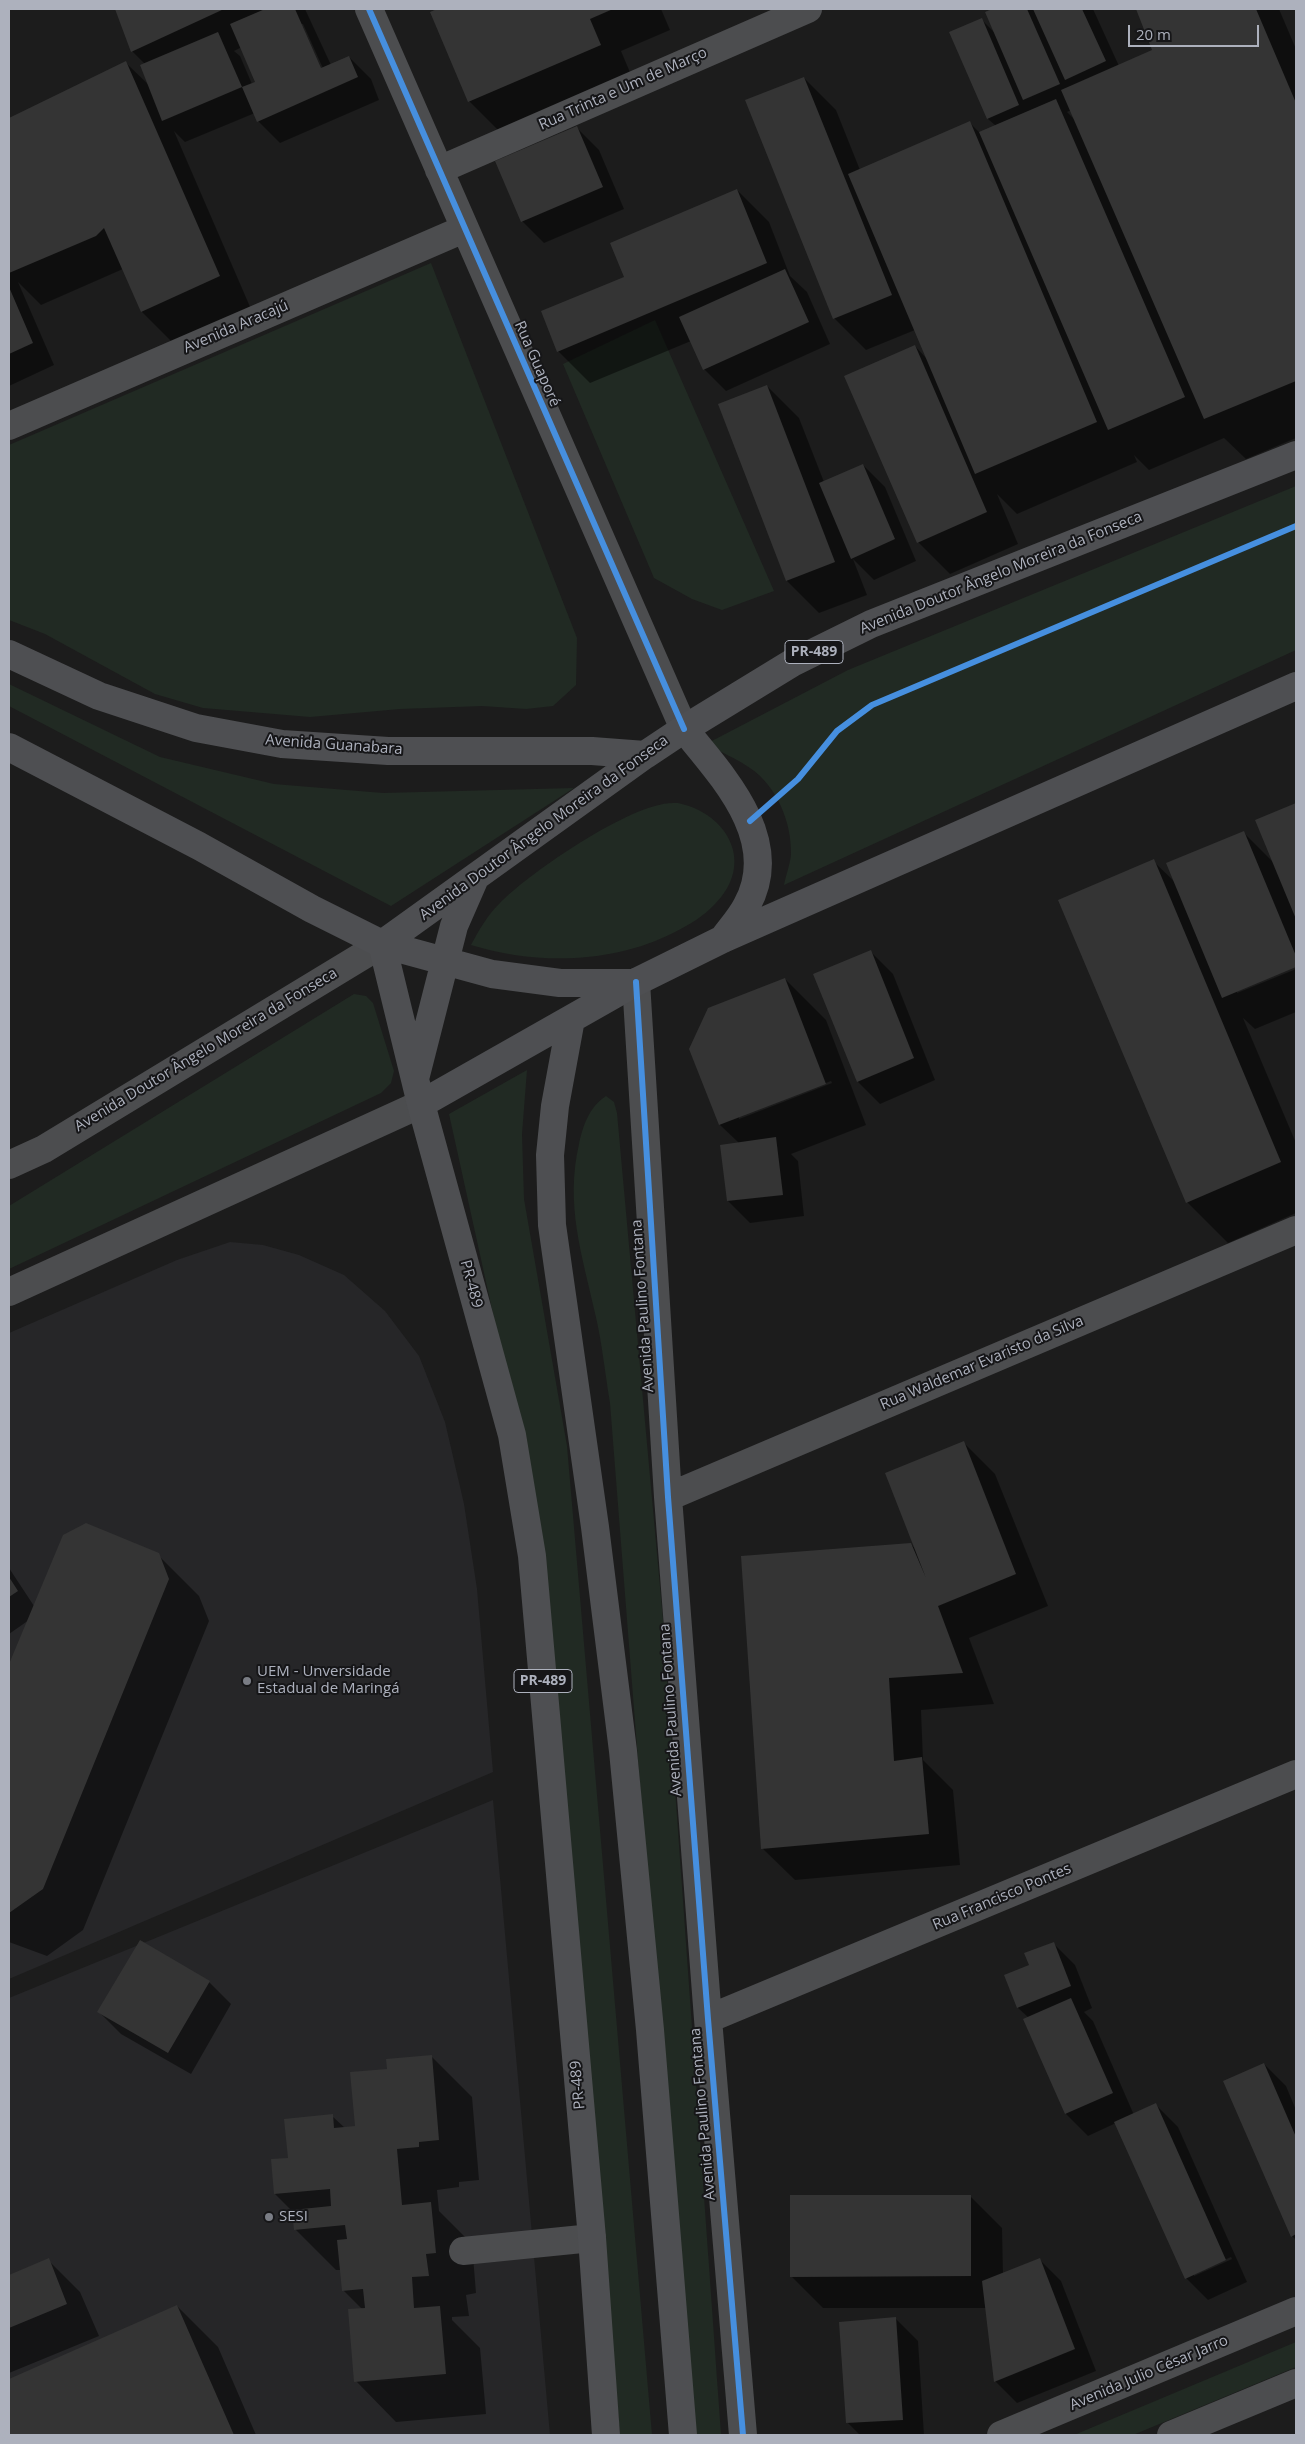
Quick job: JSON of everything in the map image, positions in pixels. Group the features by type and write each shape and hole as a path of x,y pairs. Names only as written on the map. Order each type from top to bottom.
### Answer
{"main road":[{"name":"Avenida Doutor Ângelo Moreira da Fonseca","path":"382,944 645,755 792,663 871,624 1296,455"},
{"name":"Avenida Guanabara","path":"9,654 98,696 196,728 282,744 388,752 573,751 645,755"},
{"path":"418,1092 571,1019 636,982 723,939 1296,686"},
{"path":"684,729 731,789 750,821 756,842 757,873 748,904 723,939"},
{"path":"9,748 190,842 312,910 382,944 492,974 560,983 636,982"},
{"path":"418,1092 444,962 454,926 474,878"},
{"name":"PR-489","path":"382,944 418,1092 512,1435 532,1556 592,2238 606,2435"},
{"path":"571,1019 554,1106 550,1155 552,1225 595,1527 623,1751 650,2030 683,2435"}],"street":[{"name":"Rua Guaporé","path":"369,9 684,729"},
{"name":"Rua Trinta e Um de Março","path":"439,170 808,9"},
{"name":"Avenida Aracajú","path":"9,426 464,229"},
{"name":"Avenida Doutor Ângelo Moreira da Fonseca","path":"9,1165 44,1149 382,944"},
{"name":"Avenida Paulino Fontana","path":"636,982 668,1496 708,2019 743,2435"},
{"path":"9,1292 418,1092"},
{"name":"Rua Waldemar Evaristo da Silva","path":"668,1496 1296,1230"},
{"name":"Rua Francisco Pontes","path":"708,2019 1296,1774"},
{"path":"463,2251 592,2238"},
{"name":"Avenida Julio César Jarro","path":"1002,2435 1296,2312"},
{"path":"1171,2435 1296,2383"}],"shaded area":[{"path":"431,263 577,638 576,685 553,706 526,709 482,706 400,709 310,717 203,708 155,694 45,634 9,620 9,445"},
{"path":"655,320 774,591 722,610 692,599 654,578 563,364"},
{"path":"1296,486 1296,650 784,885 791,855 791,843 786,818 775,795 760,776 750,768 706,744 848,670"},
{"path":"9,684 160,757 274,784 383,793 574,788 391,906 9,706"},
{"path":"678,803 696,809 711,818 723,829 731,843 734,857 733,873 727,889 711,908 696,920 651,943 626,950 574,958 522,956 471,945 483,923 499,904 552,861 620,820 659,805"},
{"path":"354,994 366,996 373,1003 394,1071 391,1083 381,1093 9,1269 9,1206"},
{"path":"527,1070 522,1134 524,1199 567,1446 652,2435 620,2435 542,1552 520,1436 449,1114"},
{"path":"606,1096 614,1102 617,1113 663,1620 721,2435 691,2435 610,1403 600,1335 574,1209 575,1166 581,1137 591,1111"},
{"name":"UEM - Unversidade Estadual de Maringá","path":"230,1242 263,1245 299,1255 344,1275 385,1311 419,1356 445,1422 464,1504 477,1589 493,1772 9,1979 9,1333 177,1260"},
{"name":"SESI","path":"493,1800 550,2435 9,2435 9,1998"},
{"path":"1296,2342 1296,2367 1133,2435 1074,2435"}],"building":[{"path":"115,9 224,9 131,52"},
{"path":"265,9 295,9 321,68 349,56 358,77 257,122 242,87 255,82 230,24"},
{"path":"437,9 613,9 590,19 601,45 468,102 430,12"},
{"path":"992,9 1027,9 1060,84 1023,100 985,12"},
{"path":"1033,9 1082,9 1106,61 1065,80"},
{"path":"1136,9 1256,9 1296,103 1296,381 1204,419 1061,90 1152,50"},
{"path":"982,18 1019,105 987,119 949,32"},
{"path":"218,32 242,87 162,121 140,65"},
{"path":"126,61 220,276 141,312 104,228 96,236 9,273 9,118"},
{"path":"804,77 892,295 833,319 745,100"},
{"path":"1056,99 1185,397 1108,430 979,132"},
{"path":"970,121 1097,422 975,474 848,174"},
{"path":"577,126 603,187 521,222 495,161"},
{"path":"737,189 767,263 557,352 541,311 624,277 610,243"},
{"path":"785,269 809,322 703,370 679,317"},
{"path":"9,287 33,343 9,354"},
{"path":"915,345 987,512 917,543 844,376"},
{"path":"767,385 835,562 786,581 718,404"},
{"path":"863,464 895,539 851,559 819,483"},
{"path":"1296,803 1296,919 1255,820"},
{"path":"1244,831 1296,956 1296,967 1222,998 1166,863"},
{"path":"1154,859 1281,1162 1186,1203 1058,900"},
{"path":"871,950 914,1058 857,1082 813,974"},
{"path":"785,978 826,1084 719,1125 689,1049 708,1008"},
{"path":"776,1137 783,1195 727,1201 720,1145"},
{"path":"964,1441 1016,1574 938,1606 963,1673 889,1678 894,1761 922,1757 929,1834 761,1849 741,1556 911,1543 926,1578 885,1473"},
{"path":"86,1523 159,1553 169,1579 43,1889 9,1913 9,1664 63,1535"},
{"path":"9,1577 18,1591 9,1597"},
{"path":"140,1940 210,1981 168,2053 97,2012"},
{"path":"1054,1942 1071,1986 1017,2008 1004,1975 1029,1965 1024,1953"},
{"path":"1071,1998 1113,2093 1065,2114 1023,2019"},
{"path":"432,2055 439,2140 419,2142 419,2147 397,2149 402,2205 431,2202 436,2253 426,2254 429,2276 412,2277 414,2308 440,2306 446,2374 354,2382 348,2309 365,2308 363,2289 342,2291 337,2240 347,2239 345,2225 294,2230 292,2210 331,2206 330,2189 274,2194 271,2159 288,2158 284,2119 333,2114 334,2128 355,2126 350,2072 387,2069 386,2059"},
{"path":"1264,2063 1296,2137 1296,2234 1291,2237 1223,2081"},
{"path":"1156,2103 1226,2260 1185,2279 1114,2122"},
{"path":"790,2195 971,2195 971,2276 790,2277"},
{"path":"49,2258 67,2304 9,2328 9,2275"},
{"path":"1040,2258 1075,2349 994,2382 982,2281"},
{"path":"177,2305 234,2435 9,2435 9,2379"},
{"path":"896,2317 903,2420 846,2423 839,2322"}],"cycle path":[{"path":"369,9 684,729"},
{"path":"750,821 798,779 837,731 872,705 1296,526"},
{"path":"636,982 668,1497 708,2019 743,2435"}],"place":[{"name":"UEM - Unversidade Estadual de Maringá","path":"247,1681"},
{"name":"SESI","path":"269,2217"}]}
